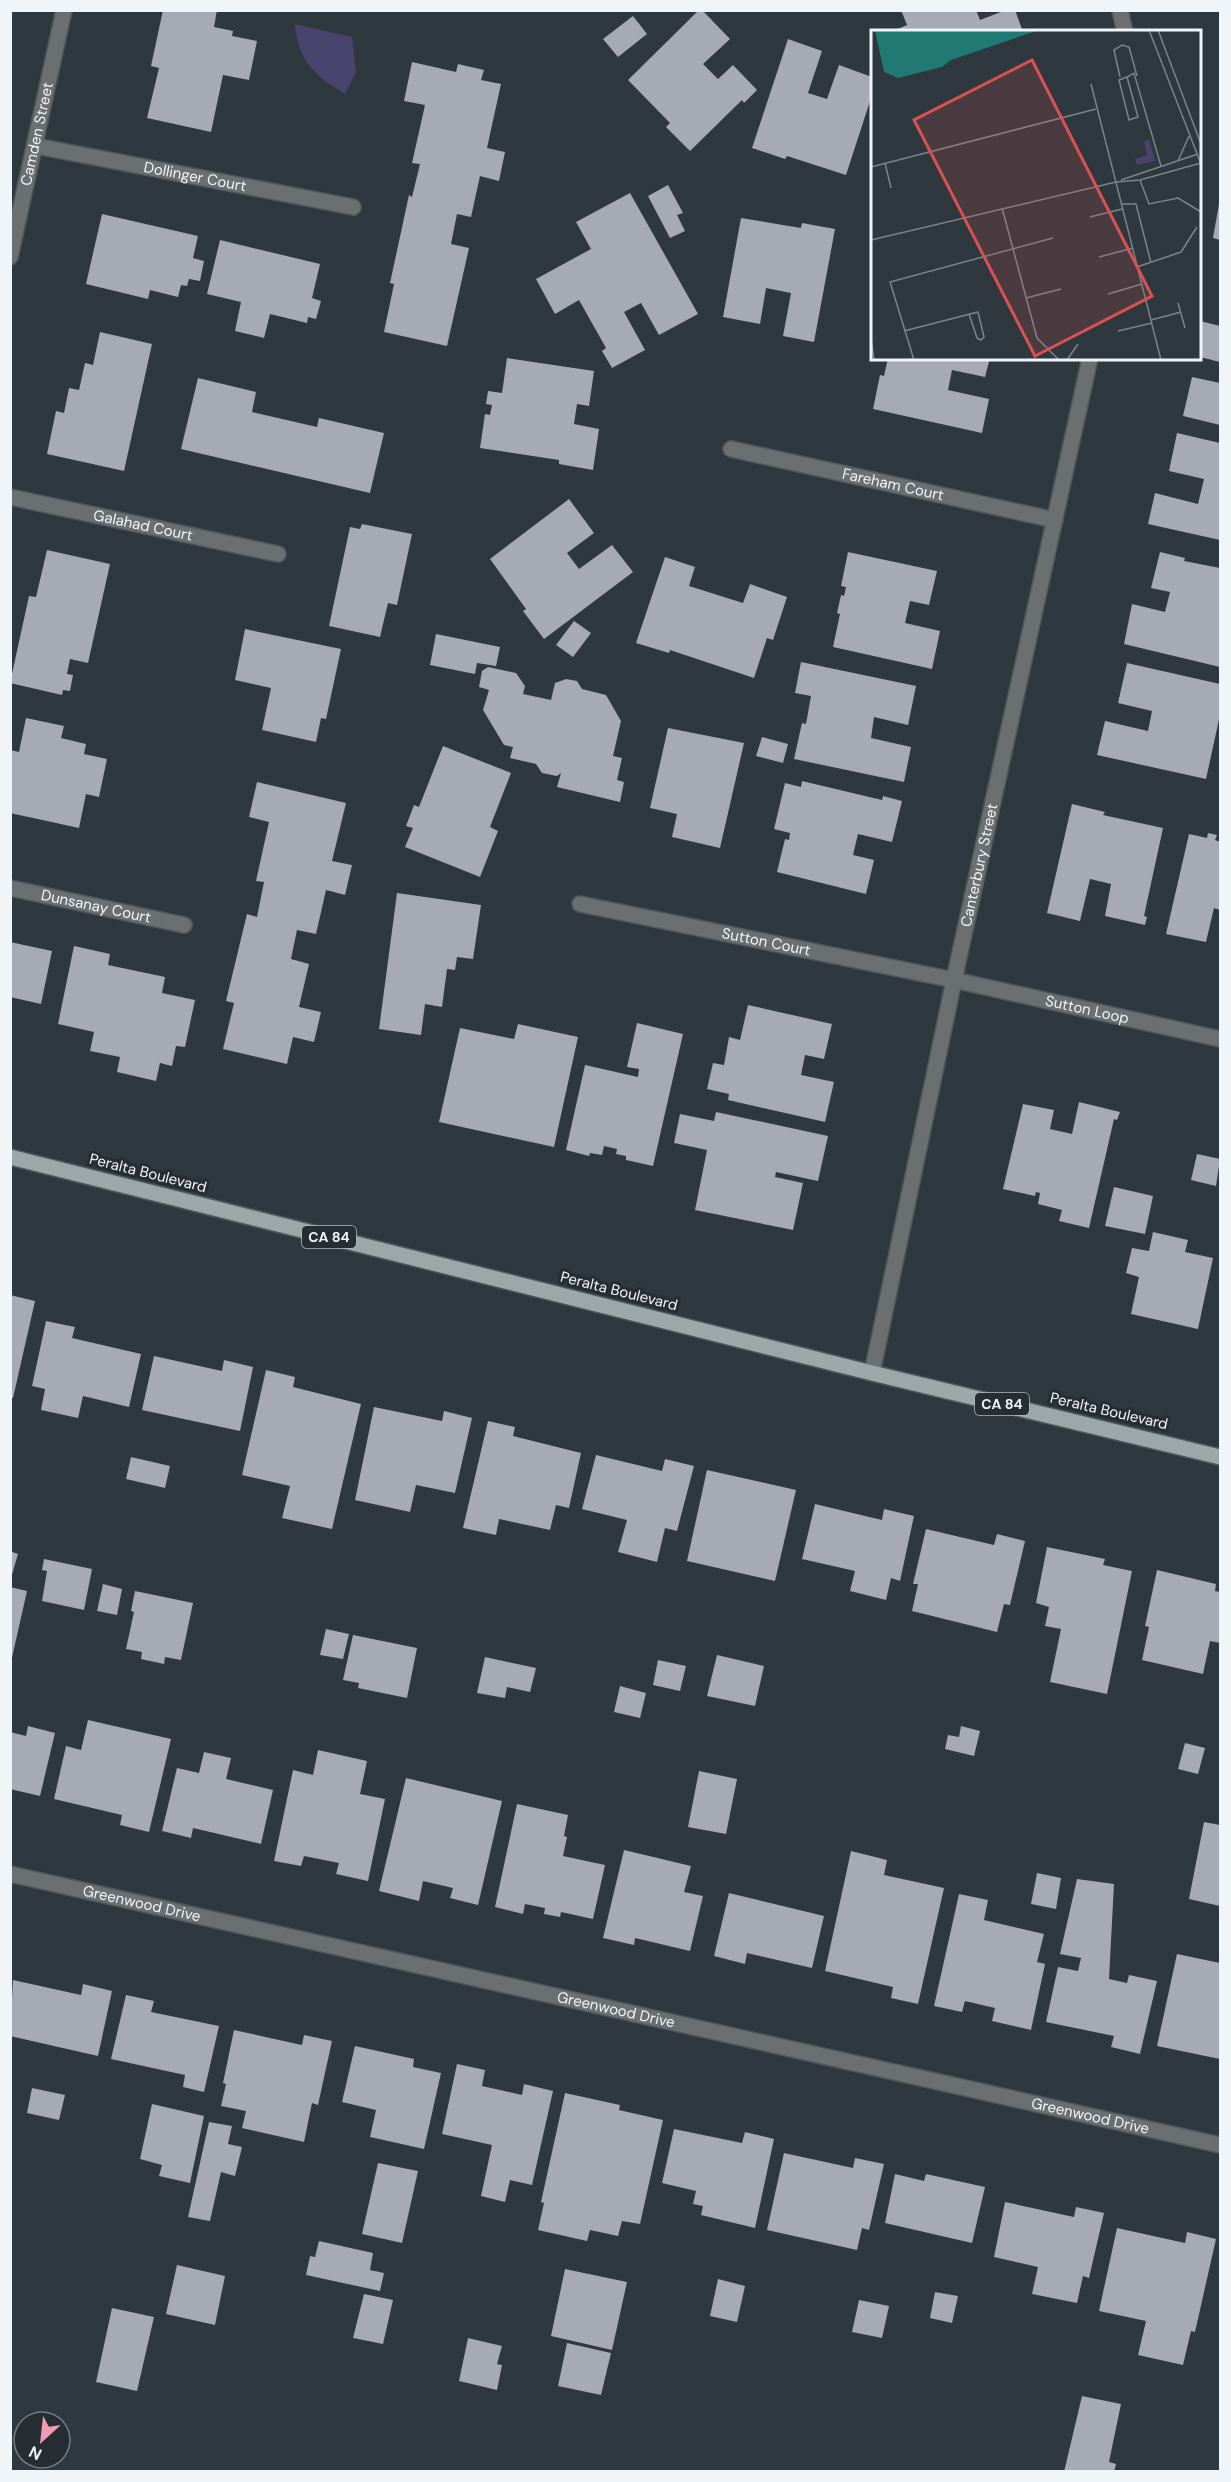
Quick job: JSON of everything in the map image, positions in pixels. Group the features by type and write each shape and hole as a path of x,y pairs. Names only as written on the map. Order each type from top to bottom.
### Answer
{"main road":[{"name":"Peralta Boulevard","path":"10,1157 872,1373 1221,1457"}],"street":[{"name":"Camden Street","path":"10,257 64,10"},
{"path":"1120,10 1125,30"},
{"name":"Dollinger Court","path":"36,146 352,207"},
{"name":"Canterbury Street","path":"872,1373 954,980 1090,360"},
{"name":"Fareham Court","path":"731,449 1055,520"},
{"name":"Galahad Court","path":"10,497 278,554"},
{"name":"Dunsanay Court","path":"10,888 184,926"},
{"name":"Sutton Court","path":"580,904 954,980"},
{"name":"Sutton Loop","path":"954,980 1221,1039"},
{"name":"Greenwood Drive","path":"10,1874 1221,2145"}],"shaded area":[{"path":"295,24 352,37 356,72 345,94 310,66 300,48"}],"building":[{"path":"163,10 217,10 214,27 233,31 232,36 257,41 249,80 223,75 211,132 147,118 159,68 151,66"},
{"path":"699,10 702,10 730,39 703,64 718,79 733,65 757,90 744,103 742,100 690,151 666,127 670,123 628,80"},
{"path":"901,10 976,10 980,20 1006,10 1015,10 1022,30 896,30 907,25"},
{"path":"633,16 647,34 618,57 603,39"},
{"path":"788,39 822,51 808,93 827,99 839,65 871,77 871,98 846,175 787,156 785,159 752,148"},
{"path":"412,62 456,72 458,64 484,70 481,80 501,84 487,148 505,152 499,181 480,176 471,217 457,214 451,244 469,248 447,346 384,332 394,284 390,283 409,195 412,197 420,164 412,163 425,105 404,101"},
{"path":"668,185 683,213 677,215 685,231 670,238 648,196"},
{"path":"630,193 698,314 659,335 641,303 624,312 645,350 612,368 602,351 606,348 579,300 555,314 536,279 591,249 576,222"},
{"path":"1220,204 1220,240 1213,238"},
{"path":"102,214 198,236 193,258 204,261 200,281 189,279 187,286 181,285 178,297 150,290 148,299 86,284"},
{"path":"741,218 801,228 802,223 835,229 814,342 783,336 791,293 766,288 760,324 723,317"},
{"path":"220,240 320,264 312,298 321,301 316,319 308,317 307,323 270,314 264,338 235,331 241,302 207,294"},
{"path":"1201,321 1220,326 1220,362 1201,357"},
{"path":"100,332 152,344 124,471 47,454 56,411 64,413 69,388 79,390 85,363 93,365"},
{"path":"507,358 594,371 589,406 577,404 574,424 599,429 593,470 559,464 559,460 480,448 485,414 490,415 492,405 486,404 488,391 502,393"},
{"path":"888,360 989,360 985,377 952,370 948,390 989,399 982,433 873,409 880,375 884,376"},
{"path":"1192,377 1220,383 1220,425 1183,416"},
{"path":"198,378 256,392 252,412 317,427 319,418 384,433 370,493 181,449"},
{"path":"1177,433 1220,443 1220,540 1148,524 1155,493 1198,504 1204,479 1169,471"},
{"path":"569,499 594,533 567,553 579,569 612,545 633,572 544,639 523,611 526,609 490,559"},
{"path":"362,524 412,534 397,605 388,603 380,637 329,626 350,527 360,529"},
{"path":"47,550 110,564 88,663 70,659 67,674 73,675 70,691 63,690 62,695 10,683 29,596 36,597"},
{"path":"848,552 937,571 929,605 910,601 905,623 940,631 932,669 833,647 840,614 837,613 841,595 844,596 846,587 841,586"},
{"path":"1160,552 1185,558 1184,561 1220,568 1220,667 1124,644 1132,604 1165,612 1170,592 1151,588"},
{"path":"665,557 695,567 689,586 743,603 750,584 787,597 773,640 767,638 754,678 670,650 669,653 636,643"},
{"path":"574,621 591,633 573,657 556,645"},
{"path":"245,629 341,649 326,719 321,718 316,742 262,730 271,688 235,680"},
{"path":"436,634 500,647 496,666 477,663 475,674 430,665"},
{"path":"801,662 916,686 908,725 874,717 871,738 911,747 904,782 794,759 802,723 806,724 811,696 795,693"},
{"path":"1127,663 1220,684 1220,715 1206,779 1097,755 1105,721 1148,731 1152,711 1118,703"},
{"path":"488,667 516,673 525,686 523,694 551,700 555,683 566,679 577,681 582,689 606,695 621,721 613,756 622,758 617,780 624,782 620,802 557,787 561,773 557,776 542,773 536,764 510,758 513,747 504,745 483,710 489,690 479,687 482,671"},
{"path":"26,718 64,726 61,738 86,744 84,754 107,759 99,797 86,794 79,828 10,813 10,750 19,752"},
{"path":"668,728 744,743 720,848 672,837 677,814 650,808"},
{"path":"762,737 788,744 783,763 756,756"},
{"path":"443,746 511,773 490,827 498,831 480,877 405,847 413,828 406,826 414,805 419,807"},
{"path":"802,781 882,800 883,796 902,801 892,842 858,834 853,855 874,860 866,894 777,872 785,839 789,840 790,833 774,829 785,783 801,787"},
{"path":"257,782 346,803 332,861 352,865 345,895 326,890 316,934 297,930 291,959 309,964 299,1007 321,1012 314,1042 293,1037 287,1064 223,1049 234,1003 226,1001 247,914 257,917 264,882 256,881 269,822 249,817"},
{"path":"1072,804 1105,812 1103,815 1163,828 1144,916 1147,917 1145,925 1105,916 1111,884 1090,879 1080,921 1047,913"},
{"path":"1208,833 1217,835 1215,840 1220,842 1220,910 1214,908 1206,942 1166,934 1189,834 1207,838"},
{"path":"397,893 481,905 473,959 457,957 455,970 447,969 442,1007 425,1004 421,1035 379,1029"},
{"path":"10,942 52,951 41,1004 10,997"},
{"path":"74,946 110,954 108,965 165,977 162,993 195,1000 185,1047 176,1046 172,1066 160,1063 156,1081 117,1072 120,1057 90,1051 94,1032 58,1024"},
{"path":"748,1005 832,1024 824,1059 805,1055 801,1075 834,1082 825,1122 728,1100 729,1094 707,1089 713,1063 724,1065 729,1037 740,1040"},
{"path":"637,1023 683,1034 653,1166 626,1160 626,1156 616,1154 617,1149 604,1146 602,1155 590,1153 589,1156 566,1150 585,1065 638,1077 639,1069 627,1067"},
{"path":"518,1024 578,1037 554,1147 439,1122 460,1028 514,1039"},
{"path":"1079,1102 1120,1112 1117,1120 1114,1119 1089,1228 1059,1221 1062,1210 1038,1204 1040,1193 1036,1192 1035,1196 1003,1189 1023,1104 1054,1110 1050,1129 1072,1134"},
{"path":"716,1112 828,1136 818,1181 776,1172 775,1177 803,1183 793,1230 695,1210 707,1150 674,1143 680,1114 714,1121"},
{"path":"1197,1154 1220,1159 1216,1186 1191,1180"},
{"path":"1114,1187 1153,1196 1145,1234 1105,1226"},
{"path":"1153,1232 1188,1240 1185,1252 1213,1258 1198,1329 1131,1314 1139,1277 1126,1273 1132,1248 1149,1251"},
{"path":"10,1295 35,1301 13,1398 10,1397"},
{"path":"46,1321 75,1327 72,1338 141,1354 129,1407 83,1396 78,1418 41,1410 45,1389 32,1386"},
{"path":"154,1356 222,1371 224,1360 253,1367 240,1431 142,1410"},
{"path":"266,1370 295,1377 293,1387 361,1404 332,1529 282,1518 290,1486 242,1475"},
{"path":"374,1407 442,1421 444,1411 472,1418 455,1493 416,1485 410,1512 355,1500"},
{"path":"488,1421 515,1427 513,1436 581,1453 569,1508 556,1505 550,1530 499,1519 496,1535 463,1528"},
{"path":"596,1455 662,1471 665,1459 694,1466 677,1531 665,1528 657,1562 618,1552 627,1520 582,1509"},
{"path":"131,1457 170,1466 165,1488 126,1479"},
{"path":"707,1470 796,1490 775,1581 687,1561"},
{"path":"815,1504 882,1520 884,1509 914,1516 900,1581 891,1578 886,1600 850,1591 855,1571 802,1559"},
{"path":"926,1529 994,1545 997,1534 1025,1541 1010,1605 1004,1604 997,1632 912,1611 918,1584 913,1584"},
{"path":"1047,1547 1105,1559 1103,1565 1132,1571 1107,1694 1050,1682 1061,1629 1045,1626 1049,1607 1036,1603"},
{"path":"10,1551 18,1554 11,1578 10,1578"},
{"path":"44,1559 92,1569 84,1610 42,1601 47,1571 42,1570"},
{"path":"1157,1570 1216,1584 1215,1591 1220,1592 1220,1643 1210,1641 1203,1674 1142,1660 1149,1627 1145,1626"},
{"path":"103,1584 122,1589 117,1615 97,1611"},
{"path":"10,1587 27,1591 11,1662 10,1661"},
{"path":"135,1591 193,1603 181,1660 165,1657 164,1664 141,1659 142,1652 126,1649 134,1612 131,1611"},
{"path":"326,1629 349,1634 343,1659 320,1655"},
{"path":"353,1635 417,1648 407,1698 358,1688 359,1683 343,1680"},
{"path":"717,1655 764,1666 755,1706 707,1696"},
{"path":"485,1657 536,1668 530,1692 507,1687 505,1698 477,1693"},
{"path":"658,1660 686,1666 680,1691 653,1685"},
{"path":"620,1686 646,1693 640,1718 614,1712"},
{"path":"88,1720 171,1739 149,1832 120,1825 122,1815 54,1799 66,1746 81,1750"},
{"path":"28,1726 55,1733 40,1796 10,1789 10,1732 26,1736"},
{"path":"961,1726 980,1731 974,1756 945,1749 948,1735 959,1737"},
{"path":"1185,1743 1205,1748 1198,1774 1178,1769"},
{"path":"318,1750 367,1761 360,1794 385,1799 368,1881 336,1874 339,1863 304,1856 301,1866 274,1861 293,1770 313,1775"},
{"path":"204,1752 231,1758 226,1779 273,1790 261,1844 193,1828 191,1838 162,1831 177,1768 199,1773"},
{"path":"699,1771 737,1779 726,1834 688,1827"},
{"path":"406,1778 502,1801 478,1905 450,1898 453,1888 423,1881 419,1901 379,1891"},
{"path":"517,1804 568,1815 563,1856 605,1865 593,1919 561,1912 560,1917 544,1914 545,1908 525,1904 523,1914 495,1907"},
{"path":"1204,1822 1220,1825 1220,1906 1189,1899"},
{"path":"624,1850 691,1866 684,1892 703,1896 690,1951 635,1938 634,1945 603,1938"},
{"path":"851,1851 887,1860 884,1875 944,1888 918,2004 891,1998 893,1987 825,1971"},
{"path":"1037,1873 1061,1878 1056,1909 1031,1904"},
{"path":"1077,1879 1114,1884 1109,1979 1127,1983 1129,1975 1157,1981 1140,2054 1111,2047 1114,2036 1046,2022 1058,1967 1078,1971 1081,1958 1060,1954"},
{"path":"729,1893 824,1916 812,1968 747,1953 745,1964 714,1956"},
{"path":"959,1894 988,1900 984,1920 1044,1934 1037,1962 1045,1964 1031,2030 992,2021 995,2008 965,2001 962,2012 934,2006"},
{"path":"1177,1954 1220,1963 1220,2059 1157,2046"},
{"path":"13,1980 81,1995 83,1984 112,1991 98,2056 10,2036"},
{"path":"126,1995 154,2001 151,2012 219,2026 204,2092 183,2087 185,2075 111,2059"},
{"path":"234,2030 302,2045 304,2035 332,2041 318,2105 312,2103 304,2142 242,2128 246,2111 221,2106 226,2084 223,2083"},
{"path":"355,2046 414,2059 413,2067 441,2073 424,2149 370,2137 376,2110 342,2102"},
{"path":"457,2064 485,2070 482,2086 522,2095 524,2084 553,2091 532,2185 510,2180 505,2202 481,2196 492,2145 442,2134"},
{"path":"32,2088 65,2095 59,2120 27,2113"},
{"path":"565,2093 620,2105 619,2110 663,2120 640,2224 622,2221 618,2236 590,2230 587,2241 538,2230 544,2203 541,2202"},
{"path":"152,2104 204,2116 190,2183 159,2176 162,2165 140,2159"},
{"path":"209,2122 232,2126 228,2144 242,2147 235,2176 221,2172 210,2221 188,2217"},
{"path":"674,2129 742,2143 745,2132 774,2139 755,2228 701,2215 703,2206 693,2204 696,2191 662,2183"},
{"path":"784,2153 853,2168 855,2158 884,2164 869,2230 862,2228 857,2250 767,2230"},
{"path":"378,2163 418,2171 402,2243 362,2234"},
{"path":"895,2174 924,2181 926,2174 985,2187 972,2243 885,2223"},
{"path":"1005,2202 1074,2217 1076,2207 1104,2213 1089,2278 1083,2276 1077,2303 1032,2294 1038,2267 994,2257"},
{"path":"1117,2228 1185,2243 1187,2232 1216,2239 1195,2332 1191,2331 1183,2365 1138,2355 1146,2321 1099,2311"},
{"path":"319,2241 373,2253 370,2270 384,2273 380,2291 306,2275 310,2256 315,2257"},
{"path":"177,2265 225,2276 215,2325 166,2314"},
{"path":"565,2269 627,2282 612,2350 551,2336"},
{"path":"718,2279 745,2286 737,2322 710,2316"},
{"path":"935,2292 958,2296 952,2323 930,2318"},
{"path":"364,2294 393,2300 383,2344 353,2338"},
{"path":"859,2300 889,2306 882,2338 852,2332"},
{"path":"112,2308 154,2317 137,2391 96,2382"},
{"path":"468,2338 502,2346 497,2364 502,2365 497,2390 459,2381"},
{"path":"567,2343 611,2353 601,2395 558,2386"},
{"path":"1082,2396 1121,2404 1109,2462 1116,2464 1114,2472 1064,2472"}]}
